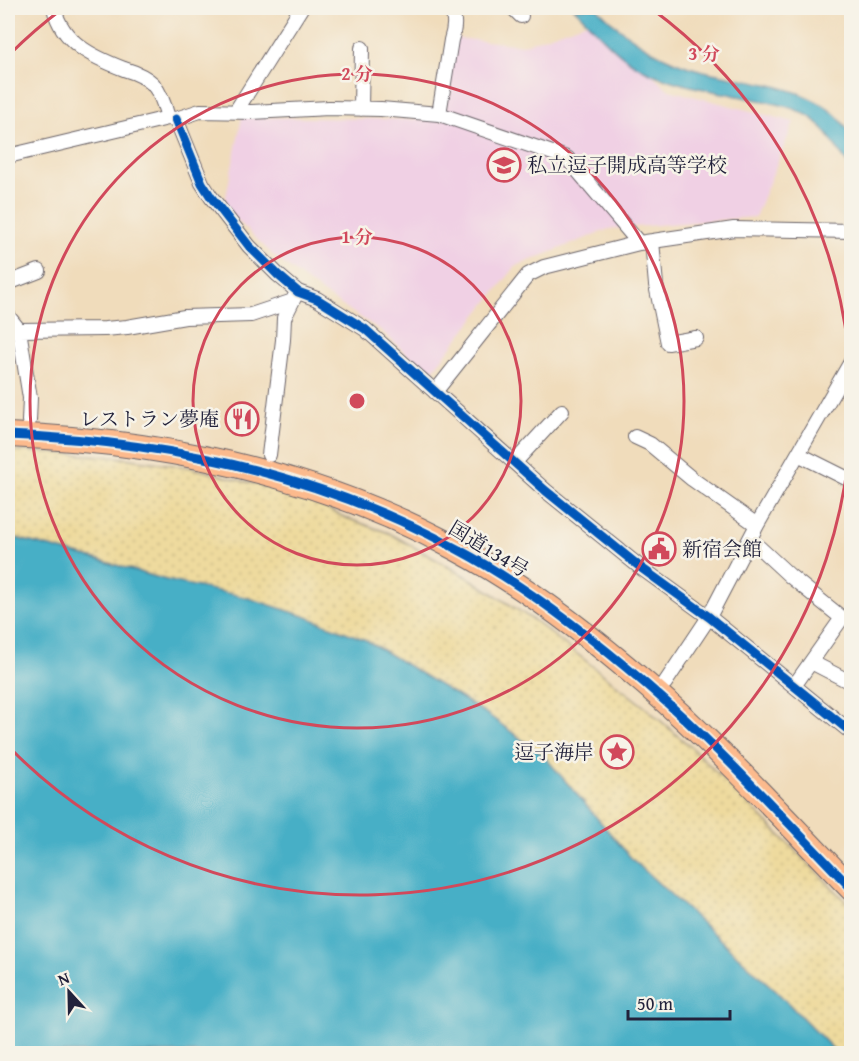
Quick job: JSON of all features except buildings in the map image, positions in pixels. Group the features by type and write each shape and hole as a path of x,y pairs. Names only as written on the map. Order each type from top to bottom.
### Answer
{"highway":[{"name":"国道134号","path":"8,435 103,442 204,457 258,469 361,503 459,549 500,574 577,628 648,686 723,757 852,889"}],"street":[{"path":"54,8 65,33 76,45 151,83 162,98 202,183 222,213 294,297"},
{"path":"236,111 302,8"},
{"path":"439,114 456,21 452,8"},
{"path":"361,109 362,48"},
{"path":"8,156 200,111 361,109 439,114 567,158 645,242 668,343 696,338"},
{"path":"435,392 528,275 544,267 645,242 734,229 852,231"},
{"path":"8,283 39,271"},
{"path":"268,455 284,318 294,297"},
{"path":"19,330 105,329 185,317 251,315 294,297 316,299 365,329 546,491 640,567 709,617 852,733"},
{"path":"8,316 19,330 30,398 29,420"},
{"path":"665,683 709,617 757,525 852,360"},
{"path":"515,462 562,411"},
{"path":"635,437 650,444 692,479 757,525"},
{"path":"798,454 852,481"},
{"path":"750,539 790,576 843,618 794,686"},
{"path":"811,662 852,683"}],"shaded area":[{"name":"私立逗子開成高等学校","path":"593,20 669,90 794,122 755,217 609,229 516,266 429,375 382,331 324,294 276,258 224,207 242,117 442,120 455,38 523,45"}],"sand":[{"name":"逗子海岸","path":"8,452 116,457 188,467 298,495 346,518 389,533 472,580 535,621 646,708 692,748 851,906 851,1053 837,1053 777,992 632,859 544,756 487,714 366,640 99,560 8,536"}],"water":[{"path":"574,8 597,8 617,27 640,43 676,62 709,72 779,87 822,104 838,118 850,135 851,167 825,131 812,118 778,104 684,84 647,72 620,54"},
{"path":"8,536 166,580 245,597 304,616 366,640 487,714 544,756 632,859 777,992 837,1053 8,1053"}],"cycle path":[{"path":"176,119 202,183 211,197 249,246 278,275 298,292 317,299 365,329 546,491 640,567 709,617 852,733"},
{"path":"8,435 124,445 239,466 295,481 350,500 457,549 507,578 556,612 647,685 726,759 852,889"}],"place":[{"name":"私立逗子開成高等学校","path":"504,165"},
{"name":"レストラン夢庵","path":"242,419"},
{"name":"新宿会館","path":"659,549"},
{"name":"逗子海岸","path":"617,752"}]}
